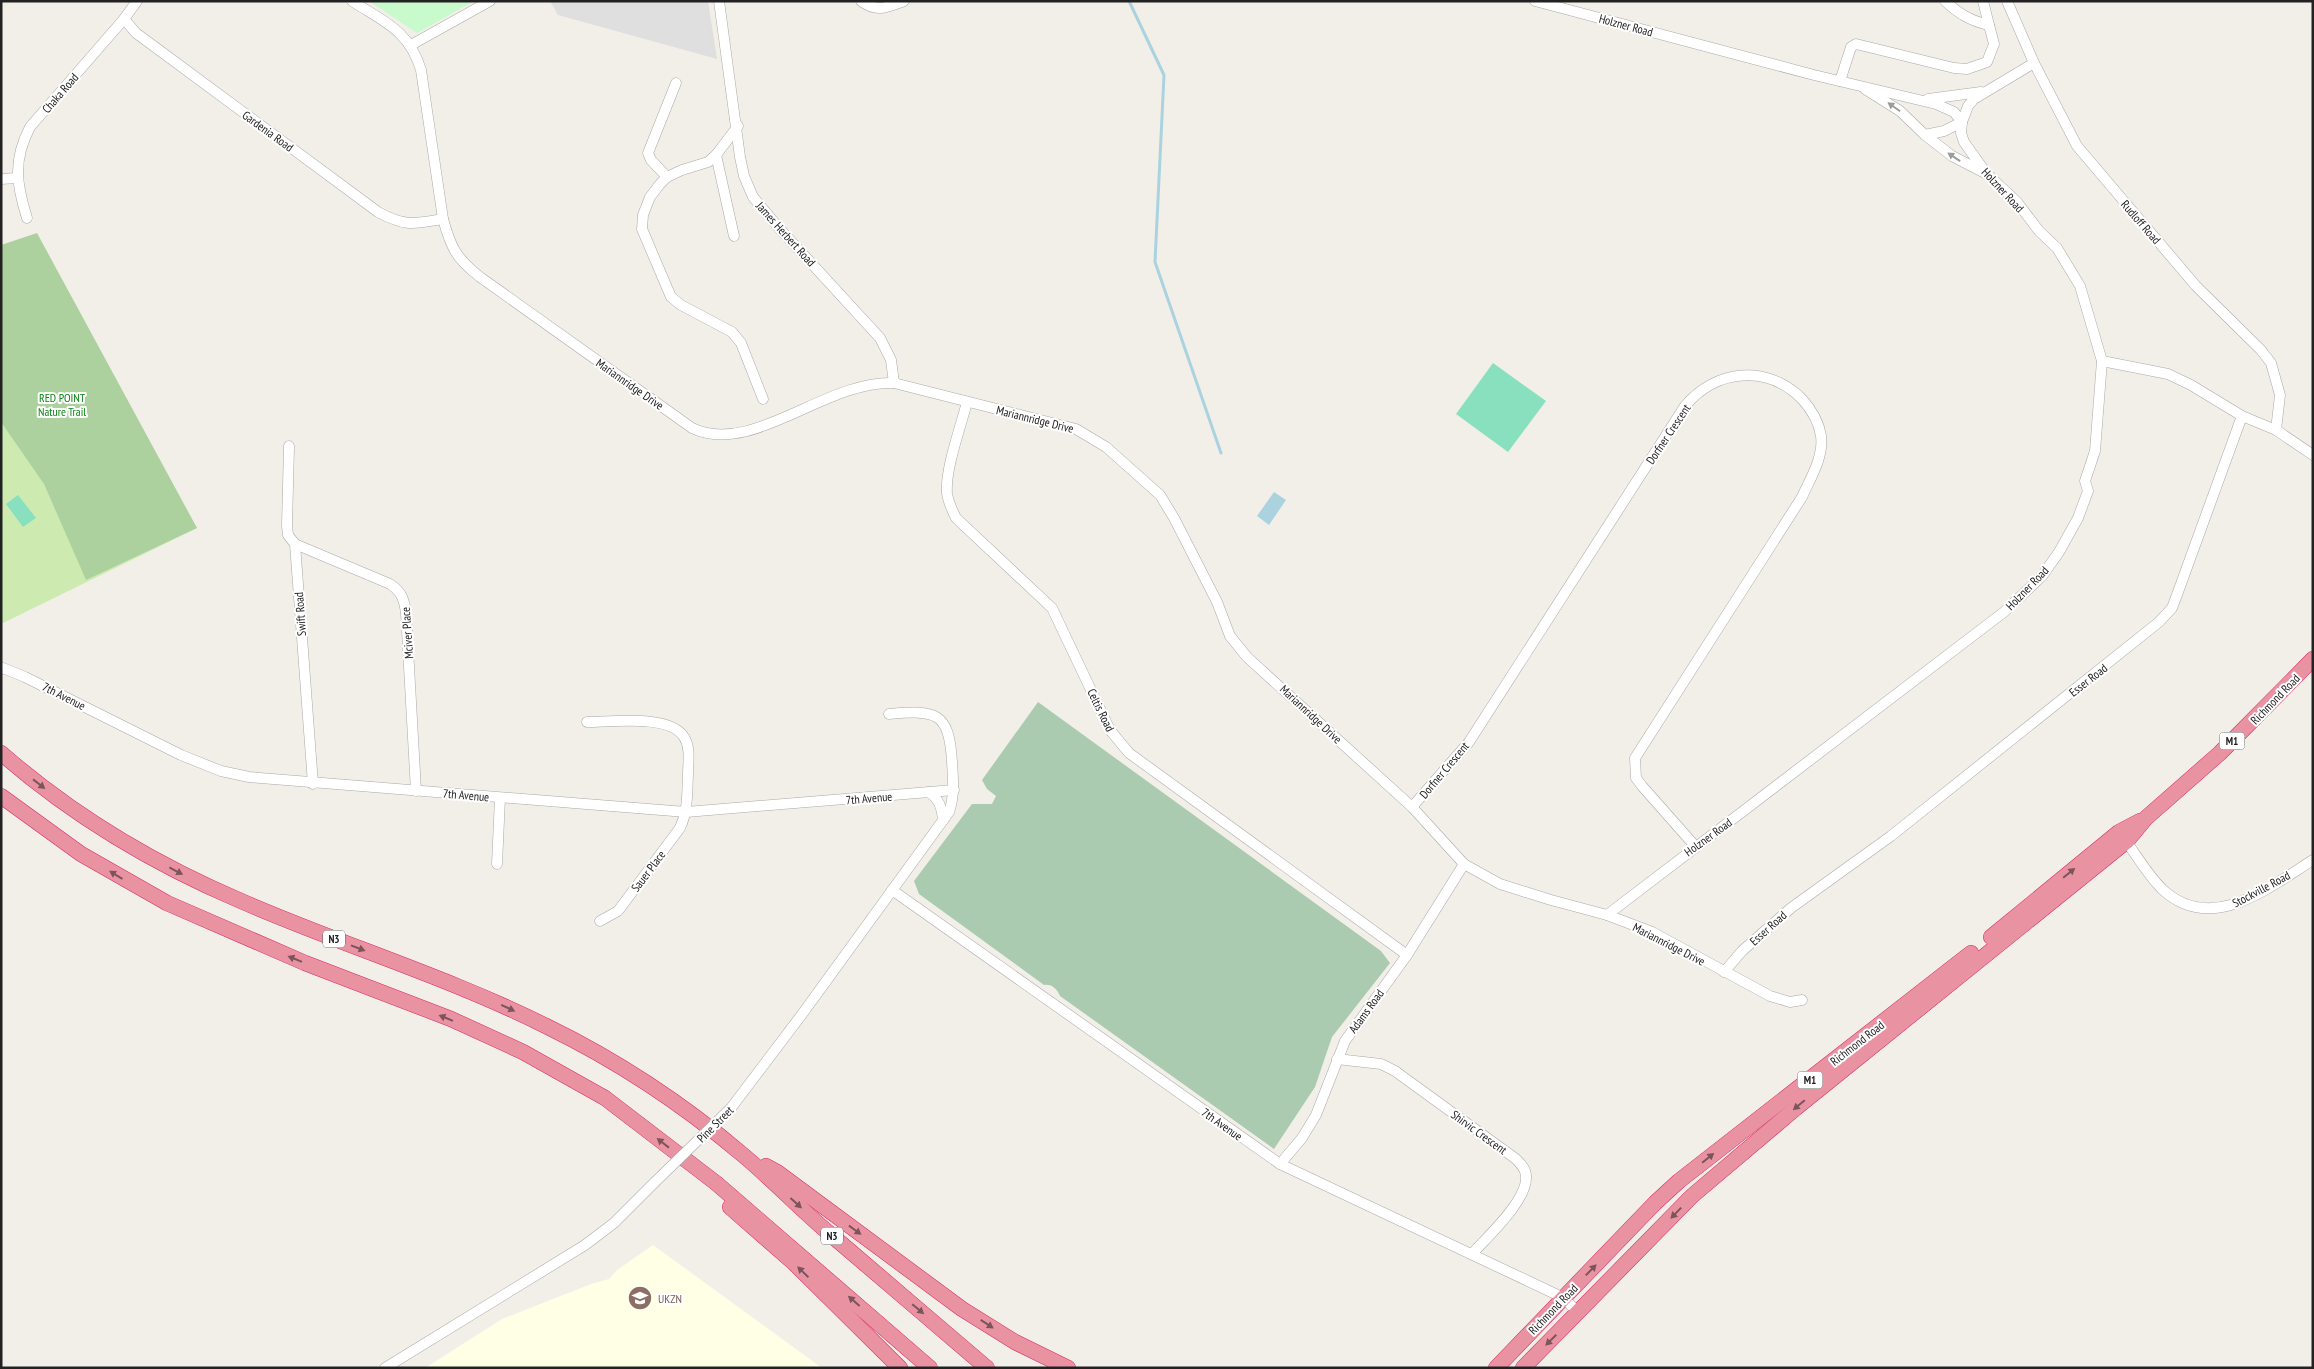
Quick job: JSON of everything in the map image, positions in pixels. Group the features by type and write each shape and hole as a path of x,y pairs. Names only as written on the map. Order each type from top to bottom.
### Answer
{"highway":[{"name":"Richmond Road","path":"1523,1368 1692,1196 2146,818 2220,754 2313,659"},
{"name":"N3","path":"1,753 54,796 171,868 239,901 473,992 548,1026 619,1066 677,1105 742,1154 828,1233 987,1368"},
{"path":"1,796 81,854 167,903 305,963 451,1019 552,1067 605,1098 716,1183 930,1368"},
{"name":"Richmond Road","path":"1496,1368 1655,1203 1679,1181 1982,944 2123,837"},
{"path":"742,1154 777,1172 962,1309 1015,1342 1068,1368"},
{"path":"716,1183 723,1200 794,1263 900,1368"}],"street":[{"path":"124,19 137,1"},
{"name":"Mariannridge Drive","path":"352,1 399,32 411,45 420,70 443,218 450,242 463,264 692,428 704,434 731,435 746,432 840,392 867,384 894,383 1076,429 1087,434 1160,495 1171,512 1217,602 1230,636 1247,657 1412,807 1464,864 1500,884 1607,915 1652,932 1779,1000 1790,1002 1802,1000"},
{"path":"411,45 490,1"},
{"name":"James Herbert Road","path":"719,1 738,126 742,166 753,196 779,228 880,338 891,360 894,383"},
{"path":"861,1 868,6 878,9 904,1"},
{"name":"Holzner Road","path":"1534,1 1860,85 1900,111 1925,135 1966,165 1986,173"},
{"path":"1945,1 1968,18 1990,25"},
{"path":"1840,81 1851,47 1856,44 1954,68 1967,69 1987,62 1994,44 1983,1"},
{"name":"Rudloff Road","path":"2007,1 2034,63 2077,146 2196,286 2262,350 2271,363 2280,395 2276,430"},
{"name":"Chaka Road","path":"27,218 16,178 23,141 30,127 124,19"},
{"name":"Gardenia Road","path":"124,19 148,43 378,212 402,223 414,224 443,218"},
{"path":"1925,135 1944,131 1962,122 1968,106 1974,99 2034,63"},
{"path":"667,177 651,160 648,153 676,83"},
{"path":"1860,85 1915,98 1951,111 1962,122"},
{"path":"1915,98 1936,99 1984,92"},
{"name":"Holzner Road","path":"1607,915 2004,612 2042,576 2070,533 2088,491 2084,481 2095,451 2102,361 2080,286 2061,256 2017,202 1986,173 1964,142 1961,133 1962,122"},
{"path":"738,126 716,155 708,162 667,177 650,197 643,215 642,229 671,297 681,306 732,332 741,343 763,399"},
{"path":"716,155 734,236"},
{"path":"1,179 16,178"},
{"path":"2102,361 2168,374 2191,385 2242,416 2276,430 2313,455"},
{"name":"Dorfner Crescent","path":"1412,807 1468,742 1685,406 1694,395 1712,384 1730,377 1766,377 1780,381 1806,403 1815,417 1821,436 1819,457 1802,497 1635,758 1636,778 1695,846"},
{"name":"Celtis Road","path":"967,402 949,474 947,491 949,504 956,518 1052,608 1110,730 1118,741 1129,753 1406,955"},
{"name":"Esser Road","path":"1724,972 1742,951 1791,908 1891,836 2159,622 2172,608 2242,416"},
{"name":"Swift Road","path":"290,446 287,526 288,535 295,544 313,784"},
{"name":"Mciver Place","path":"295,544 390,584 400,591 406,613 416,792"},
{"name":"7th Avenue","path":"1,669 3,668 25,677 181,755 221,771 249,777 313,784 686,812 954,790"},
{"path":"889,714 918,712 938,718 945,724 948,728 951,744 954,790"},
{"path":"587,722 642,721 667,725 684,736 688,746 686,812"},
{"name":"Pine Street","path":"385,1368 585,1245 614,1223 731,1108 790,1032 943,820 952,802 954,790"},
{"path":"928,792 937,799 942,809 943,820"},
{"path":"497,864 500,798"},
{"name":"Sauer Place","path":"600,921 618,911 680,828 686,812"},
{"name":"Stockville Road","path":"2123,837 2143,866 2163,889 2186,905 2204,909 2230,906 2286,877 2313,860"},
{"name":"Adams Road","path":"1280,1164 1302,1138 1316,1115 1345,1041 1406,955 1464,864"},
{"name":"7th Avenue","path":"892,890 1280,1164 1564,1298 1578,1313"},
{"name":"Shirvic Crescent","path":"1337,1059 1381,1064 1395,1071 1523,1167 1526,1175 1526,1184 1520,1197 1472,1254"}],"shaded area":[{"path":"550,1 708,1 717,59 558,15"},
{"path":"1038,702 1381,951 1390,963 1332,1037 1315,1087 1274,1149 1060,996 1054,988 1044,985 919,894 914,881 972,804 992,804 996,796 987,789 982,780"},
{"name":"UKZN","path":"653,1245 822,1368 425,1368 502,1319 591,1284 609,1279 617,1270"}],"green space":[{"path":"369,1 474,1 417,33"},
{"name":"RED POINT Nature Trail","path":"37,233 197,528 86,580 44,484 1,422 1,245"},
{"name":"RED POINT Nature Trail","path":"1,245 197,528 1,624"},
{"path":"1493,363 1546,401 1508,452 1456,414"},
{"path":"18,495 36,518 23,527 6,504"}],"water":[{"path":"1274,492 1286,500 1269,525 1257,516"}],"waterway":[{"path":"1129,1 1164,75 1155,262 1221,453"}],"place":[{"name":"UKZN","path":"640,1298"}]}
